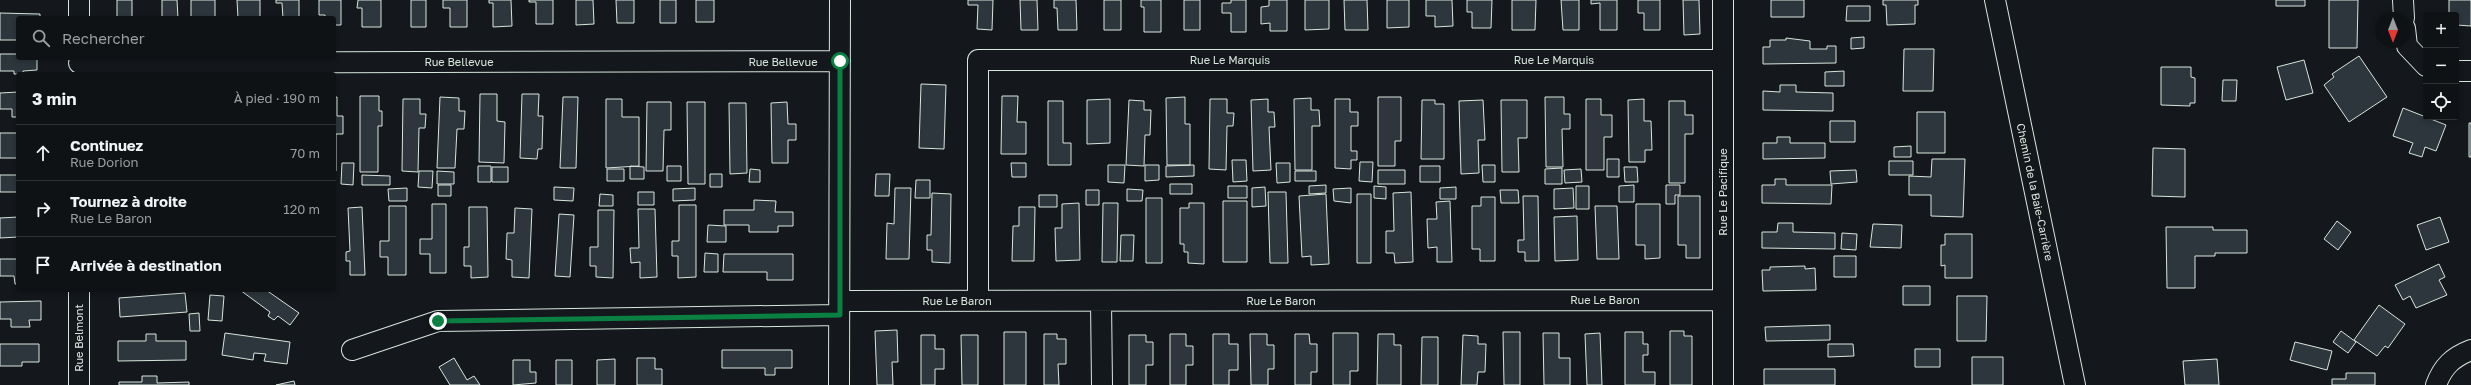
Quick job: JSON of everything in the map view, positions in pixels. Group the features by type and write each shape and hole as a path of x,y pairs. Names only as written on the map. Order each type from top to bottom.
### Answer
{"street":[{"path":"79,0 79,16"},
{"path":"839,385 840,0"},
{"name":"Rue Le Pacifique","path":"1723,0 1724,385"},
{"name":"Chemin de la Baie-Carrière","path":"1995,0 2075,385"},
{"path":"2403,0 2404,12"},
{"path":"2409,48 2423,63"},
{"name":"Rue Le Marquis","path":"978,301 978,60 1723,60"},
{"name":"Rue Bellevue","path":"79,65 840,61"},
{"path":"2459,71 2471,71"},
{"name":"Rue Belmont","path":"79,292 79,385"},
{"name":"Rue Le Baron","path":"352,350 438,321 840,308 978,301 1723,300"},
{"path":"1101,301 1102,385"},
{"path":"2436,385 2442,370 2456,356 2471,350"}],"building":[{"path":"117,0 132,0 132,16 117,16"},
{"path":"162,0 177,0 178,16 162,16"},
{"path":"191,0 215,0 215,16 191,16"},
{"path":"237,0 260,0 260,16 238,16"},
{"path":"276,0 299,0 299,16 283,16 282,3 276,3"},
{"path":"319,0 341,0 341,25 336,25 336,16 319,15"},
{"path":"358,0 381,0 381,27 362,27 362,8 357,8"},
{"path":"411,0 426,0 426,27 411,27"},
{"path":"443,0 467,0 467,27 450,27 450,8 443,8"},
{"path":"489,0 511,0 512,26 493,27 493,3 489,3"},
{"path":"529,0 553,0 553,24 536,24 536,2 529,2"},
{"path":"576,0 593,0 594,24 576,25"},
{"path":"616,0 634,0 634,23 617,23"},
{"path":"660,0 676,0 676,23 660,23"},
{"path":"696,0 714,0 714,22 696,22"},
{"path":"968,0 993,0 992,30 977,29 978,5 968,5"},
{"path":"1020,0 1037,0 1038,30 1021,30"},
{"path":"1054,0 1076,0 1077,30 1058,30 1057,8 1054,8"},
{"path":"1104,0 1121,0 1121,30 1104,30"},
{"path":"1141,0 1161,0 1161,32 1144,32 1144,7 1141,7"},
{"path":"1184,0 1200,0 1200,30 1184,30"},
{"path":"1231,0 1246,0 1246,32 1231,32 1231,13 1222,13 1222,3 1231,3"},
{"path":"1269,0 1287,0 1287,31 1270,31 1270,23 1261,24 1261,7 1269,6"},
{"path":"1305,0 1329,0 1329,29 1305,30"},
{"path":"1344,0 1367,0 1368,30 1345,30"},
{"path":"1387,0 1409,0 1409,27 1387,28"},
{"path":"1426,0 1452,0 1453,26 1435,27 1435,16 1426,16"},
{"path":"1467,0 1492,0 1491,28 1472,28 1472,12 1467,12"},
{"path":"1512,0 1536,0 1535,30 1512,30"},
{"path":"1561,0 1579,0 1579,30 1563,30"},
{"path":"1591,0 1617,0 1617,30 1600,30 1600,3 1591,4"},
{"path":"1638,0 1660,0 1660,30 1644,30 1644,13 1638,13"},
{"path":"1683,0 1699,0 1700,34 1684,35"},
{"path":"1771,0 1804,0 1804,17 1771,17"},
{"path":"1883,0 1918,0 1918,5 1915,5 1915,24 1887,25 1886,5 1883,5"},
{"path":"2276,0 2305,0 2305,6 2276,6"},
{"path":"2329,0 2358,0 2357,48 2329,48"},
{"path":"2449,0 2471,0 2471,26 2459,25 2459,12 2449,12"},
{"path":"1847,6 1870,6 1870,21 1846,21"},
{"path":"0,13 40,14 40,16 16,16 16,40 0,40"},
{"path":"1864,37 1864,48 1851,49 1851,38"},
{"path":"1786,38 1810,41 1810,49 1827,49 1827,46 1836,46 1836,63 1763,64 1763,47 1770,47 1770,40 1786,40"},
{"path":"1904,49 1934,49 1933,91 1903,91"},
{"path":"0,54 16,54 16,60 37,60 37,70 16,72 16,74 14,74 14,71 0,71"},
{"path":"2359,56 2387,97 2349,122 2324,85 2334,77 2332,74"},
{"path":"2304,60 2313,93 2286,100 2277,67"},
{"path":"2161,67 2191,67 2191,77 2195,78 2195,103 2190,103 2190,106 2161,105"},
{"path":"1844,71 1844,86 1825,86 1825,72"},
{"path":"2223,80 2237,80 2236,101 2222,101"},
{"path":"921,84 946,85 944,149 919,148"},
{"path":"1780,85 1796,85 1796,92 1833,93 1833,111 1763,110 1763,91 1780,92"},
{"path":"16,92 16,117 12,117 12,109 0,109 0,93"},
{"path":"480,94 497,94 497,121 505,122 504,163 479,162"},
{"path":"522,94 539,94 538,116 543,116 542,149 538,149 537,159 520,158"},
{"path":"360,96 379,96 379,111 382,111 382,126 378,126 378,172 360,172"},
{"path":"1002,96 1018,96 1017,122 1026,122 1026,154 1001,154"},
{"path":"336,97 337,116 343,116 343,134 336,134"},
{"path":"440,97 459,98 459,111 465,111 464,129 457,129 455,168 437,168"},
{"path":"563,97 578,97 576,168 560,168"},
{"path":"1185,97 1185,124 1190,124 1190,165 1167,165 1166,98"},
{"path":"1378,97 1401,97 1401,141 1395,141 1395,166 1378,166"},
{"path":"1545,97 1564,97 1564,114 1570,114 1570,129 1562,129 1563,167 1546,167"},
{"path":"1311,98 1311,110 1319,110 1320,126 1312,126 1312,170 1295,170 1294,99"},
{"path":"403,99 420,99 420,114 426,114 425,128 419,128 418,172 402,171"},
{"path":"606,99 622,99 622,117 639,117 639,166 606,168"},
{"path":"1110,99 1110,143 1087,144 1087,100"},
{"path":"1210,99 1227,99 1227,113 1234,113 1233,126 1227,126 1226,170 1209,169"},
{"path":"1268,99 1268,112 1274,112 1275,127 1269,127 1271,170 1253,171 1251,100"},
{"path":"1335,99 1350,99 1350,112 1358,112 1358,126 1351,126 1351,151 1357,151 1357,160 1351,160 1351,169 1335,168"},
{"path":"1586,99 1601,99 1601,115 1612,115 1612,137 1604,137 1604,170 1586,170"},
{"path":"1644,99 1644,121 1651,121 1652,150 1645,150 1645,162 1629,162 1628,100"},
{"path":"1129,100 1144,101 1144,110 1151,110 1150,135 1145,135 1144,166 1126,165"},
{"path":"1422,100 1435,100 1435,104 1444,104 1444,159 1421,159"},
{"path":"1483,100 1485,140 1478,140 1479,173 1461,174 1459,101"},
{"path":"1501,100 1527,100 1527,138 1518,138 1519,172 1502,172"},
{"path":"1048,101 1063,101 1063,143 1071,143 1071,165 1048,165"},
{"path":"1669,101 1685,101 1685,115 1693,115 1693,134 1685,134 1685,183 1669,183"},
{"path":"647,102 671,102 671,130 664,130 663,171 646,171"},
{"path":"687,102 705,102 705,184 688,184"},
{"path":"787,102 788,124 796,124 796,140 788,140 788,163 772,163 771,103"},
{"path":"729,103 746,103 747,173 730,174"},
{"path":"2403,108 2423,116 2423,120 2433,120 2446,125 2436,151 2425,147 2422,157 2409,153 2413,143 2393,136"},
{"path":"1917,112 1945,112 1945,153 1917,153"},
{"path":"1830,121 1855,121 1855,142 1830,142"},
{"path":"2469,123 2471,123 2471,157 2469,157"},
{"path":"0,133 16,133 16,158 0,158"},
{"path":"1777,137 1790,137 1790,143 1825,143 1825,158 1763,159 1763,143 1777,143"},
{"path":"1911,146 1911,157 1894,157 1894,147"},
{"path":"2153,148 2185,149 2185,197 2152,196"},
{"path":"1607,159 1619,159 1619,177 1607,177"},
{"path":"1932,159 1965,159 1963,217 1931,216 1931,195 1909,195 1909,176 1931,177"},
{"path":"1232,160 1246,160 1247,181 1233,182"},
{"path":"1889,161 1913,161 1913,175 1889,175"},
{"path":"1360,162 1373,162 1372,182 1359,181"},
{"path":"342,163 354,163 353,185 341,184"},
{"path":"1011,163 1026,163 1026,177 1012,177"},
{"path":"1276,163 1290,163 1290,182 1277,183"},
{"path":"1108,165 1125,165 1124,183 1108,182"},
{"path":"1145,165 1159,165 1159,180 1145,181"},
{"path":"1194,165 1194,176 1166,177 1166,166"},
{"path":"1482,165 1495,165 1495,182 1483,182"},
{"path":"478,166 491,166 491,182 478,182"},
{"path":"630,166 644,167 644,179 630,179"},
{"path":"667,166 681,166 681,181 667,181"},
{"path":"1420,166 1440,166 1440,182 1420,182"},
{"path":"492,167 508,167 508,182 492,182"},
{"path":"1624,167 1637,167 1638,182 1625,182"},
{"path":"1562,168 1562,184 1545,184 1545,169"},
{"path":"607,169 624,169 624,181 607,181"},
{"path":"750,169 760,170 760,182 749,182"},
{"path":"1581,169 1582,182 1565,183 1564,170"},
{"path":"1378,170 1405,170 1405,184 1378,184"},
{"path":"1856,170 1857,182 1831,184 1830,171"},
{"path":"419,171 433,171 432,188 418,187"},
{"path":"437,171 454,172 454,184 437,184"},
{"path":"1295,171 1316,171 1316,181 1295,181"},
{"path":"710,174 722,174 722,187 710,187"},
{"path":"876,174 890,174 889,196 875,196"},
{"path":"0,175 16,175 16,192 0,192"},
{"path":"362,175 390,176 390,185 362,185"},
{"path":"1775,179 1786,179 1786,185 1832,185 1831,204 1762,203 1762,185 1775,185"},
{"path":"916,180 930,180 930,198 915,198"},
{"path":"1170,184 1192,184 1192,194 1170,194"},
{"path":"438,185 451,185 451,196 438,196"},
{"path":"1326,185 1326,193 1309,194 1309,186"},
{"path":"1634,185 1634,202 1619,202 1619,186"},
{"path":"1666,185 1680,185 1680,195 1675,195 1675,204 1666,204"},
{"path":"1228,186 1247,186 1247,198 1228,198"},
{"path":"1374,186 1386,187 1386,199 1374,198"},
{"path":"1576,186 1589,186 1589,209 1576,209"},
{"path":"554,187 574,188 573,201 554,200"},
{"path":"1265,187 1266,206 1252,207 1252,188"},
{"path":"1456,187 1456,199 1440,199 1440,188"},
{"path":"407,188 407,201 389,201 388,189"},
{"path":"695,188 695,200 673,201 673,189"},
{"path":"895,188 911,188 909,259 886,259 887,223 894,224"},
{"path":"1351,188 1351,203 1334,201 1333,189"},
{"path":"1573,188 1574,208 1554,209 1554,189"},
{"path":"1127,189 1143,190 1142,201 1127,201"},
{"path":"1086,190 1099,190 1099,205 1086,205"},
{"path":"1500,190 1518,190 1519,203 1501,203"},
{"path":"638,192 654,192 654,205 638,205"},
{"path":"1268,192 1286,192 1288,263 1270,263"},
{"path":"1411,192 1413,262 1395,263 1394,253 1386,253 1386,231 1394,231 1393,193"},
{"path":"932,193 951,194 950,263 932,262 932,250 927,250 927,235 931,235"},
{"path":"600,194 613,195 613,206 599,206"},
{"path":"1326,194 1329,264 1311,265 1311,256 1302,257 1299,196"},
{"path":"1357,194 1371,194 1371,263 1357,263"},
{"path":"1039,195 1057,195 1057,207 1039,207"},
{"path":"1523,196 1538,196 1539,261 1525,261 1525,252 1518,252 1518,240 1524,240"},
{"path":"1678,196 1700,196 1700,258 1686,258 1686,245 1678,245"},
{"path":"1481,197 1495,197 1495,261 1480,261 1480,249 1472,249 1472,206 1481,206"},
{"path":"1146,198 1162,198 1162,263 1146,263"},
{"path":"754,200 776,201 775,212 793,212 793,226 778,226 778,232 749,232 749,225 724,225 724,210 754,210"},
{"path":"1223,201 1247,201 1247,262 1223,262"},
{"path":"1450,201 1452,262 1437,262 1437,247 1428,248 1427,219 1437,219 1436,202"},
{"path":"1079,203 1080,260 1056,261 1055,228 1062,228 1062,204"},
{"path":"1103,203 1118,203 1117,262 1102,262"},
{"path":"1189,203 1204,203 1204,264 1188,263 1188,252 1184,252 1184,244 1180,244 1180,208 1189,208"},
{"path":"432,204 446,204 446,273 430,273 430,254 420,254 420,239 432,239"},
{"path":"1636,204 1660,204 1660,258 1645,259 1645,245 1636,245"},
{"path":"679,205 696,205 696,277 678,278 678,256 672,256 672,241 679,241"},
{"path":"389,206 406,206 406,275 388,275 388,257 380,257 380,241 389,241"},
{"path":"1595,206 1617,206 1619,259 1597,259"},
{"path":"362,207 365,275 350,275 350,261 346,261 346,252 350,251 348,208"},
{"path":"469,207 487,207 488,277 471,278 471,266 464,266 464,247 469,247"},
{"path":"1019,207 1035,207 1034,261 1012,261 1013,226 1019,226"},
{"path":"515,208 532,209 529,278 512,277 512,260 506,259 507,233 514,233"},
{"path":"638,209 655,209 657,277 640,278 640,262 631,263 630,248 639,248"},
{"path":"598,210 614,210 613,278 596,277 596,266 590,266 590,247 598,247"},
{"path":"559,214 574,215 570,277 555,276"},
{"path":"1577,216 1578,260 1555,261 1554,217"},
{"path":"16,217 16,237 0,238 0,218"},
{"path":"2440,217 2449,242 2426,250 2417,225"},
{"path":"2337,221 2351,232 2338,250 2324,239"},
{"path":"1778,223 1793,223 1793,232 1835,233 1835,249 1762,248 1762,232 1777,232"},
{"path":"1873,224 1902,225 1901,248 1870,247"},
{"path":"708,225 726,226 726,242 707,242"},
{"path":"2166,227 2213,227 2213,230 2247,230 2247,253 2215,253 2215,256 2195,256 2195,288 2167,288"},
{"path":"1842,233 1857,234 1856,250 1841,249"},
{"path":"1945,234 1972,234 1972,278 1945,278 1945,265 1941,266 1941,245 1945,245"},
{"path":"1121,235 1134,235 1133,261 1120,261"},
{"path":"705,253 718,254 718,272 704,272"},
{"path":"724,254 793,254 793,280 767,280 767,272 723,272"},
{"path":"1834,256 1856,256 1856,277 1834,277"},
{"path":"0,259 16,259 16,284 14,276 0,276"},
{"path":"2439,264 2445,277 2439,280 2447,295 2416,308 2410,296 2403,300 2395,285"},
{"path":"1805,266 1805,269 1815,268 1816,290 1763,291 1762,270 1770,270 1770,267"},
{"path":"1903,286 1930,286 1930,305 1903,305"},
{"path":"243,292 269,292 299,313 290,325 278,316 274,320 268,316 270,312"},
{"path":"185,293 187,312 120,317 119,298"},
{"path":"210,295 224,296 222,321 208,320"},
{"path":"1957,296 1987,296 1986,341 1957,341"},
{"path":"41,301 41,320 29,320 30,327 11,327 11,319 0,319 0,302"},
{"path":"2379,305 2405,324 2388,348 2385,346 2377,356 2354,340"},
{"path":"199,313 200,331 190,331 189,314"},
{"path":"1830,325 1830,340 1766,341 1765,327"},
{"path":"897,330 898,362 892,362 893,385 877,385 875,331"},
{"path":"1670,331 1684,331 1684,336 1692,336 1692,385 1670,385"},
{"path":"2341,331 2356,342 2348,353 2333,342"},
{"path":"1004,332 1026,332 1026,385 1004,385"},
{"path":"1503,332 1520,332 1520,385 1504,385"},
{"path":"1625,332 1643,332 1643,344 1648,344 1648,355 1643,355 1643,372 1655,372 1655,385 1625,385"},
{"path":"225,333 290,342 287,364 264,361 266,354 254,353 253,360 222,355"},
{"path":"1333,333 1358,333 1358,371 1350,371 1350,385 1333,385"},
{"path":"1543,333 1559,333 1559,358 1570,358 1570,385 1544,385"},
{"path":"1600,333 1602,385 1587,385 1585,334"},
{"path":"146,334 156,334 156,341 186,341 186,360 118,361 118,341 146,341"},
{"path":"1044,334 1057,334 1057,339 1066,339 1066,364 1058,364 1059,385 1044,385"},
{"path":"1170,334 1186,334 1186,346 1193,346 1193,365 1186,365 1186,385 1170,385"},
{"path":"1213,334 1229,334 1229,344 1238,344 1238,370 1229,370 1229,385 1213,385"},
{"path":"1250,334 1267,334 1267,345 1274,345 1274,369 1268,369 1268,385 1251,385"},
{"path":"1295,334 1309,334 1310,344 1317,344 1317,372 1311,372 1311,385 1295,385"},
{"path":"1378,334 1394,334 1394,345 1401,345 1401,385 1377,385"},
{"path":"921,335 935,335 935,349 944,349 944,369 935,369 935,385 921,385"},
{"path":"961,335 978,335 978,385 962,385"},
{"path":"1129,335 1146,335 1146,342 1153,342 1153,365 1146,365 1146,385 1129,385"},
{"path":"1463,335 1478,336 1478,344 1486,344 1485,372 1478,372 1477,385 1461,385"},
{"path":"1422,337 1438,337 1438,385 1421,385"},
{"path":"2295,342 2332,351 2327,370 2290,360"},
{"path":"0,344 39,344 39,362 22,362 22,366 0,366"},
{"path":"1828,344 1853,344 1854,356 1828,357"},
{"path":"1915,349 1940,349 1940,367 1915,367"},
{"path":"722,350 792,350 792,368 775,368 775,375 765,375 765,368 722,368"},
{"path":"1972,357 2003,357 2003,385 1972,385"},
{"path":"454,358 467,380 474,376 480,385 450,385 439,367"},
{"path":"637,358 655,358 655,369 662,369 662,385 637,385"},
{"path":"615,359 615,385 597,385 597,360"},
{"path":"2217,359 2219,385 2185,385 2183,361"},
{"path":"513,360 530,360 530,372 536,372 536,383 513,385"},
{"path":"556,360 572,360 572,385 556,385"},
{"path":"1764,369 1835,369 1835,385 1764,385"},
{"path":"2346,373 2375,373 2375,385 2332,385 2332,379 2346,379"},
{"path":"142,376 157,376 157,383 189,382 189,385 119,385 119,382 142,382"},
{"path":"294,381 295,385 276,385"}],"route":[{"path":"438,321 840,315 840,61"}]}
